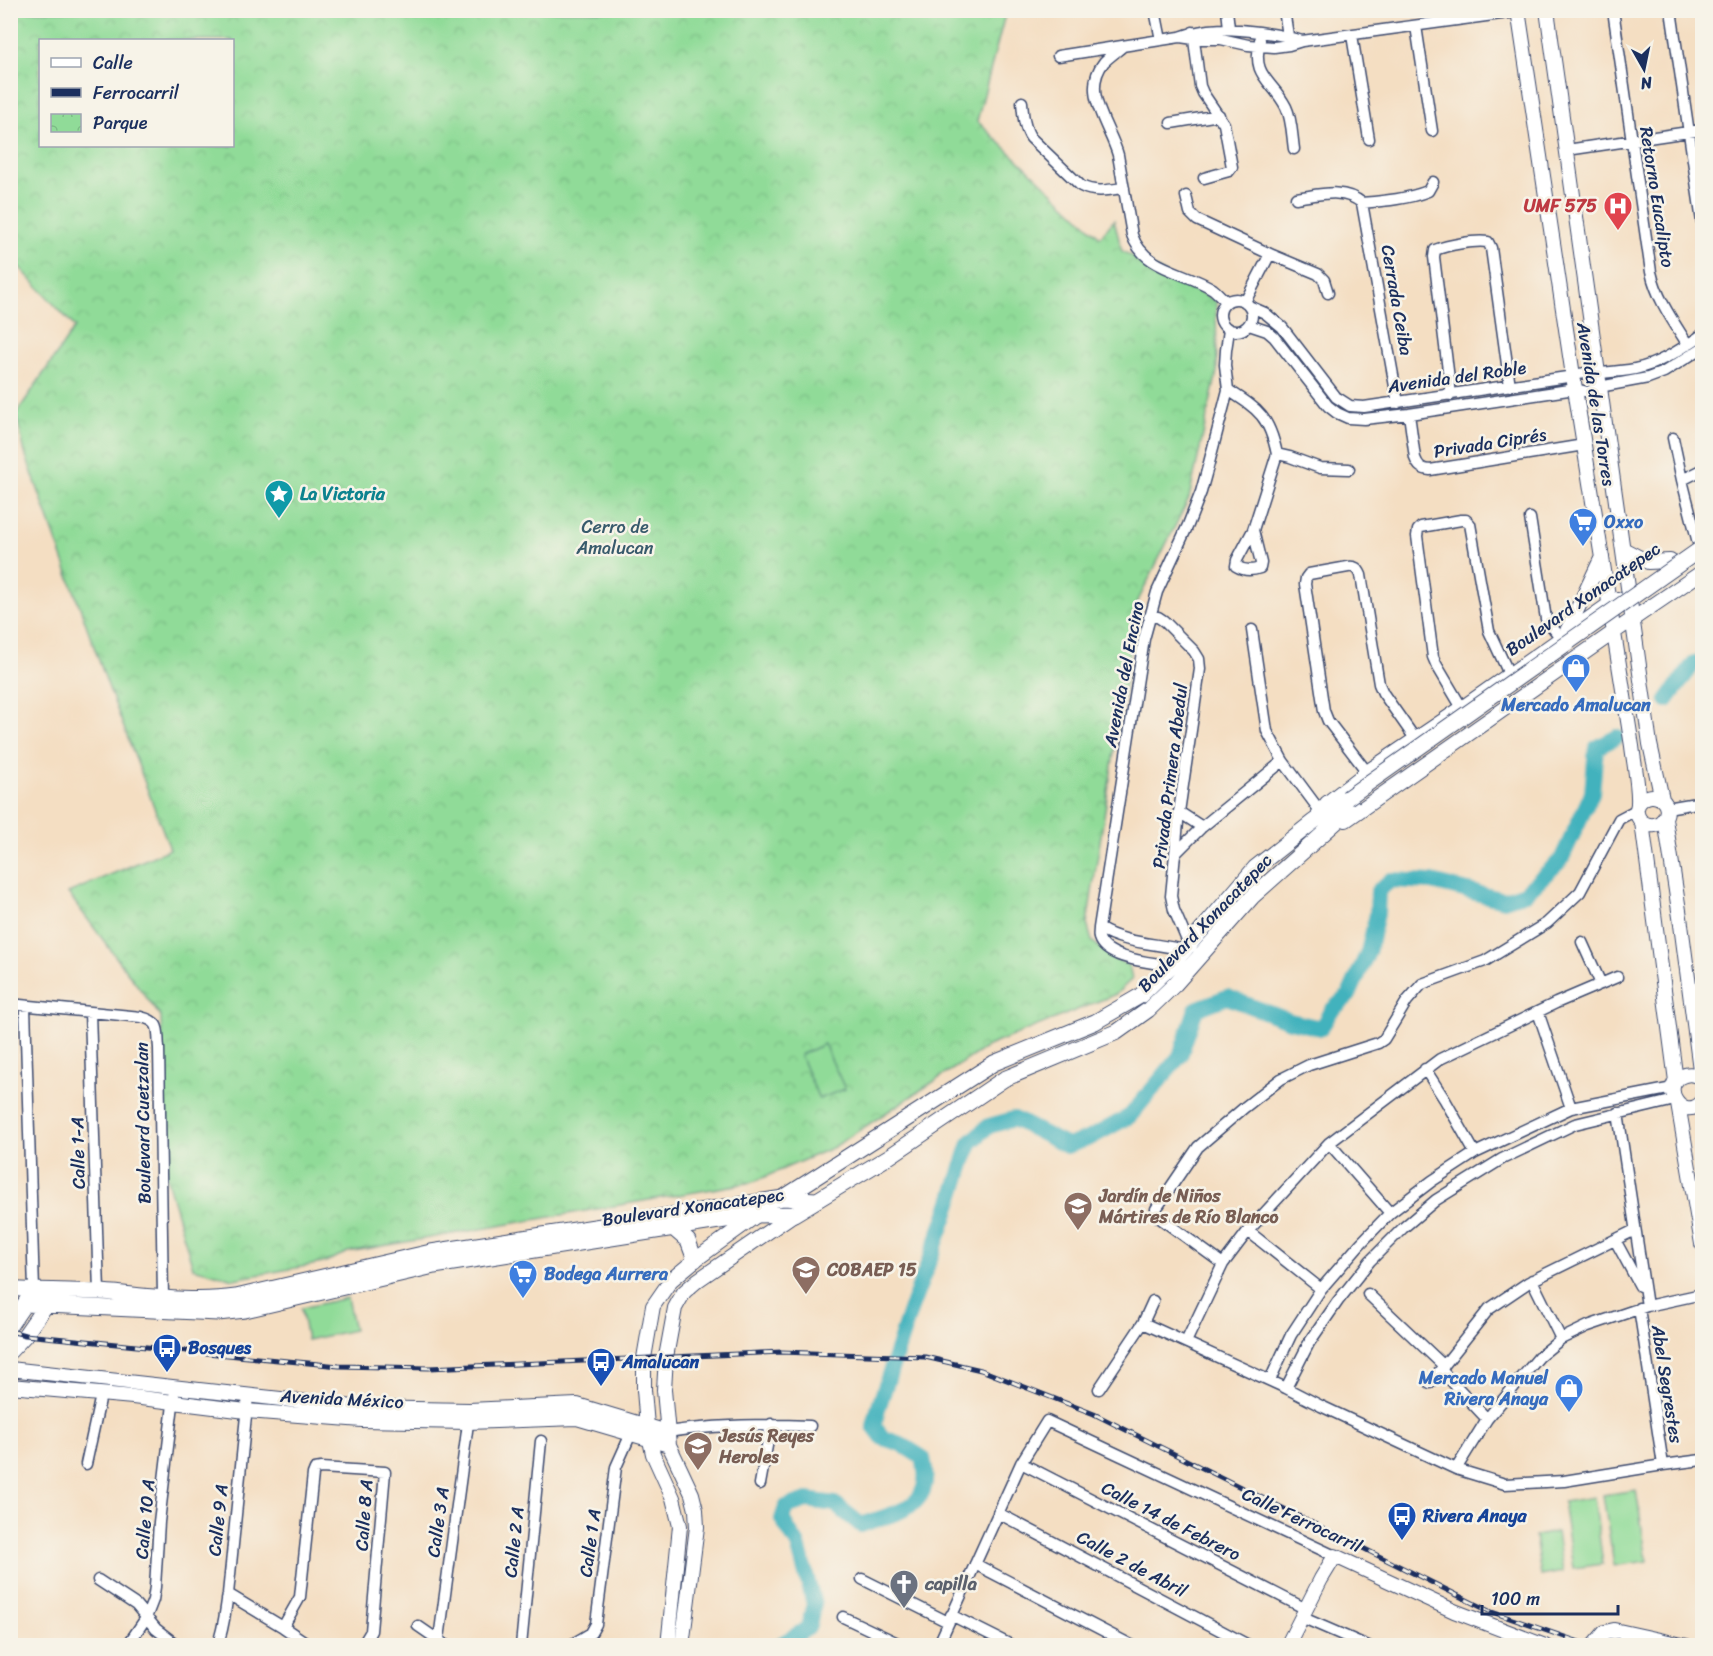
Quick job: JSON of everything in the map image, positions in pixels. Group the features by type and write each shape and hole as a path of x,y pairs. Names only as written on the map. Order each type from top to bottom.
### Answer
{"main road":[{"name":"Boulevard Xonacatepec","path":"1350,803 1701,544"},
{"name":"Boulevard Xonacatepec","path":"50,1298 99,1292 197,1300 236,1297 431,1252 783,1198 994,1063 1095,1022 1140,996 1171,966 1255,868 1322,819 1350,803 1702,561"},
{"name":"Boulevard Xonacatepec","path":"50,1298 195,1313 245,1310 434,1266 757,1215 794,1214 890,1156 1004,1079 1117,1032 1155,1003 1175,984 1322,819"},
{"path":"757,1215 783,1198 816,1200"},
{"path":"673,1228 688,1241 694,1260"},
{"path":"10,1325 18,1303 34,1290 50,1298"},
{"path":"18,1303 50,1298"},
{"path":"10,1351 25,1335 50,1298"}],"street":[{"path":"1155,10 1161,40"},
{"path":"1227,10 1229,28"},
{"path":"1284,10 1289,41"},
{"path":"1193,36 1207,29 1229,28 1254,31 1289,41 1302,41 1524,10"},
{"name":"Avenida de las Torres","path":"1547,10 1632,620 1650,744 1664,808 1702,1078"},
{"name":"Retorno Eucalipto","path":"1613,10 1654,287 1688,345"},
{"path":"1671,10 1702,222"},
{"name":"Avenida de las Torres","path":"1519,11 1574,382 1632,746 1675,1093 1702,1244"},
{"path":"1416,26 1432,131"},
{"path":"1253,46 1260,39 1254,31"},
{"path":"1352,35 1369,139"},
{"path":"1193,36 1200,86 1224,124 1232,167 1229,171 1204,178"},
{"path":"1058,56 1193,36 1253,46 1274,47 1289,41"},
{"path":"1253,46 1260,71 1286,106 1294,150"},
{"path":"1122,47 1105,62 1094,83 1100,111 1118,155 1136,246 1153,262 1212,288 1227,302"},
{"path":"1022,102 1025,124 1031,138 1081,186 1097,191 1124,189"},
{"path":"1171,123 1219,115"},
{"path":"1567,150 1702,130"},
{"path":"1296,198 1340,193 1354,196 1362,203 1418,195 1428,191 1433,182"},
{"path":"1186,196 1190,213 1197,220 1322,276 1328,293"},
{"name":"Cerrada Ceiba","path":"1362,203 1398,403"},
{"path":"1451,395 1435,250 1481,241 1488,242 1491,248 1510,386"},
{"path":"1247,304 1270,254"},
{"path":"1239,300 1247,304 1252,315 1249,325 1244,330 1237,332 1224,326 1220,320 1220,314 1227,302 1239,300"},
{"name":"Avenida del Roble","path":"1247,304 1265,313 1282,327 1336,397 1350,406 1365,407 1398,403 1510,386 1574,382 1588,392 1599,380 1653,364 1702,335"},
{"name":"Avenida del Roble","path":"1249,325 1267,331 1274,337 1328,406 1337,414 1348,418 1364,419 1409,414 1574,382 1585,372 1599,380 1648,378 1664,372 1702,348"},
{"name":"Avenida del Encino","path":"1099,928 1144,639 1157,592 1201,492 1228,390 1225,365 1229,330"},
{"path":"1228,390 1261,414 1271,431 1277,454 1253,530 1237,560 1236,566 1241,569 1260,568 1261,563 1253,530"},
{"name":"Privada Ciprés","path":"1409,414 1415,458 1417,464 1423,469 1430,470 1584,445"},
{"path":"1673,438 1682,480 1701,544"},
{"path":"1277,454 1290,456 1320,468 1349,469"},
{"path":"1682,480 1702,470"},
{"path":"1530,518 1546,619 1567,632"},
{"path":"1462,708 1433,657 1417,536 1421,527 1466,520 1472,529 1489,631 1509,674"},
{"name":"Boulevard Xonacatepec","path":"1322,819 1367,772 1670,561 1701,544"},
{"path":"1623,549 1648,562 1670,561"},
{"path":"1567,632 1602,557"},
{"path":"1367,772 1324,711 1305,584 1305,578 1309,574 1348,567 1359,569 1379,684 1416,740"},
{"name":"Boulevard Xonacatepec","path":"1322,819 1343,821 1702,572"},
{"path":"1647,577 1645,588 1648,597 1662,600"},
{"name":"Privada Primera Abedul","path":"1149,617 1158,617 1164,621 1199,659 1200,669 1179,812 1171,896 1187,947"},
{"path":"1567,632 1584,626 1592,630 1595,638 1591,648"},
{"path":"1252,630 1267,731 1283,761 1322,819"},
{"path":"1440,723 1454,744"},
{"path":"1632,746 1650,744"},
{"path":"1176,853 1202,827 1283,761"},
{"path":"1649,795 1656,796 1664,808 1660,823 1654,825 1648,825 1639,812 1642,798 1649,795"},
{"path":"1664,808 1702,802"},
{"path":"1179,812 1202,827"},
{"path":"1223,1264 1156,1214 1156,1209 1198,1147 1281,1079 1309,1065 1384,1040 1407,1001 1422,984 1485,961 1547,923 1580,892 1619,819 1639,812"},
{"path":"1099,928 1125,938 1187,947 1202,954"},
{"path":"1099,928 1099,939 1105,947 1120,955 1128,959 1171,966"},
{"path":"1582,942 1601,984"},
{"path":"1186,1342 1223,1264 1248,1231 1329,1143 1440,1059 1617,976"},
{"name":"Boulevard Cuetzalan","path":"10,1005 150,1019 155,1023 157,1027 163,1297"},
{"path":"10,1289 34,1290 25,1006"},
{"name":"Calle 1-A","path":"90,1012 99,1292"},
{"path":"1538,1012 1571,1108"},
{"path":"1425,1069 1475,1153"},
{"path":"1675,1093 1681,1076 1694,1074 1702,1078"},
{"path":"1675,1093 1685,1108 1693,1108 1702,1102"},
{"path":"1270,1380 1291,1335 1321,1289 1390,1213 1432,1181 1475,1153 1571,1108 1675,1093"},
{"path":"1286,1388 1309,1343 1338,1301 1370,1261 1403,1228 1436,1200 1502,1159 1557,1132 1575,1124 1618,1113 1675,1093"},
{"name":"Abel Segrestes","path":"1618,1113 1645,1294 1643,1307 1663,1465"},
{"path":"1329,1143 1390,1213"},
{"path":"682,1646 696,1510 692,1494 668,1438 664,1390 666,1357 675,1308 684,1292 698,1280 794,1214"},
{"path":"668,1646 680,1526 673,1498 641,1431 644,1358 653,1306 671,1280 694,1260 757,1215"},
{"path":"1430,1383 1489,1309 1532,1280 1635,1230"},
{"path":"1248,1231 1321,1289"},
{"path":"1615,1240 1645,1294"},
{"path":"1532,1280 1561,1339"},
{"path":"1368,1294 1442,1368 1487,1419"},
{"path":"1456,1469 1487,1419 1539,1357 1561,1339 1588,1326 1643,1307 1702,1294"},
{"path":"1099,1389 1143,1323 1153,1300"},
{"path":"1143,1323 1270,1380 1456,1469 1505,1484 1564,1481 1702,1460"},
{"name":"Avenida México","path":"10,1369 175,1395 246,1411 362,1420 469,1416 577,1418 668,1438"},
{"name":"Avenida México","path":"10,1386 101,1395 248,1396 469,1416"},
{"path":"86,1464 101,1395"},
{"name":"Calle 10 A","path":"127,1646 146,1618 153,1600 159,1522 175,1395"},
{"name":"Calle 9 A","path":"217,1646 225,1618 228,1594 248,1396"},
{"name":"Calle 3 A","path":"418,1626 443,1642 469,1416"},
{"name":"Calle Ferrocarril","path":"1021,1463 1047,1421 1454,1611 1545,1646"},
{"path":"668,1438 687,1429 771,1424 810,1426"},
{"path":"760,1484 771,1424"},
{"name":"Calle 1 A","path":"569,1646 591,1633 596,1624 616,1467 621,1454 641,1431"},
{"name":"Calle 2 A","path":"522,1646 541,1441"},
{"path":"938,1646 1021,1463"},
{"name":"Calle 14 de Febrero","path":"1021,1463 1368,1646"},
{"name":"Calle 8 A","path":"283,1627 300,1597 312,1474 315,1469 386,1472 371,1631 362,1646"},
{"name":"Calle 2 de Abril","path":"998,1513 1250,1646"},
{"path":"1287,1646 1335,1556"},
{"path":"975,1564 1133,1646"},
{"path":"862,1579 1013,1646"},
{"path":"98,1580 136,1605 156,1629 178,1646"},
{"path":"228,1594 310,1646"},
{"path":"843,1617 904,1646"},
{"path":"1593,1646 1605,1632 1614,1630 1687,1646"}],"green space":[{"name":"Cerro de Amalucan","path":"11,11 1006,11 977,121 1100,237 1114,220 1122,251 1216,301 1217,372 1189,498 1138,601 1087,924 1092,941 1113,958 1129,965 1132,979 1116,994 988,1046 834,1147 753,1182 348,1252 323,1263 234,1279 193,1268 167,1180 161,1017 68,893 170,849 107,683 25,453 16,414 75,327 11,258"},
{"path":"824,1044 845,1089 819,1099 800,1055"},
{"path":"347,1298 354,1330 307,1340 301,1308"},
{"path":"1636,1490 1647,1561 1614,1566 1603,1495"},
{"path":"1594,1497 1603,1564 1573,1568 1563,1502"},
{"path":"1557,1532 1563,1572 1541,1576 1535,1536"}],"waterway":[{"path":"1667,700 1694,663 1702,662"},
{"path":"778,1646 808,1628 814,1604 798,1545 782,1519 786,1507 807,1500 835,1504 861,1525 911,1505 919,1498 924,1488 926,1475 923,1458 901,1444 883,1438 874,1426 910,1311 945,1219 970,1143 989,1126 1014,1119 1067,1146 1090,1138 1130,1116 1180,1056 1196,1009 1227,997 1290,1021 1321,1028 1331,1011 1349,995 1368,952 1377,914 1378,891 1391,880 1432,882 1504,900 1525,893 1561,860 1592,793 1596,748 1617,737"}],"railway":[{"path":"10,1331 25,1335 339,1366 429,1368 781,1352 925,1357 981,1370 1094,1414 1489,1611 1591,1646"}],"place":[{"name":"UMF 575","path":"1618,232"},
{"name":"La Victoria","path":"279,520"},
{"name":"Oxxo","path":"1583,548"},
{"name":"Mercado Amalucan","path":"1576,694"},
{"name":"Jardín de Niños Mártires de Río Blanco","path":"1078,1232"},
{"name":"COBAEP 15","path":"806,1296"},
{"name":"Bodega Aurrera","path":"523,1300"},
{"name":"Bosques","path":"167,1374"},
{"name":"Amalucan","path":"601,1388"},
{"name":"Mercado Manuel Rivera Anaya","path":"1569,1414"},
{"name":"Jesús Reyes Heroles","path":"698,1472"},
{"name":"Rivera Anaya","path":"1402,1542"},
{"name":"capilla","path":"904,1610"}]}
